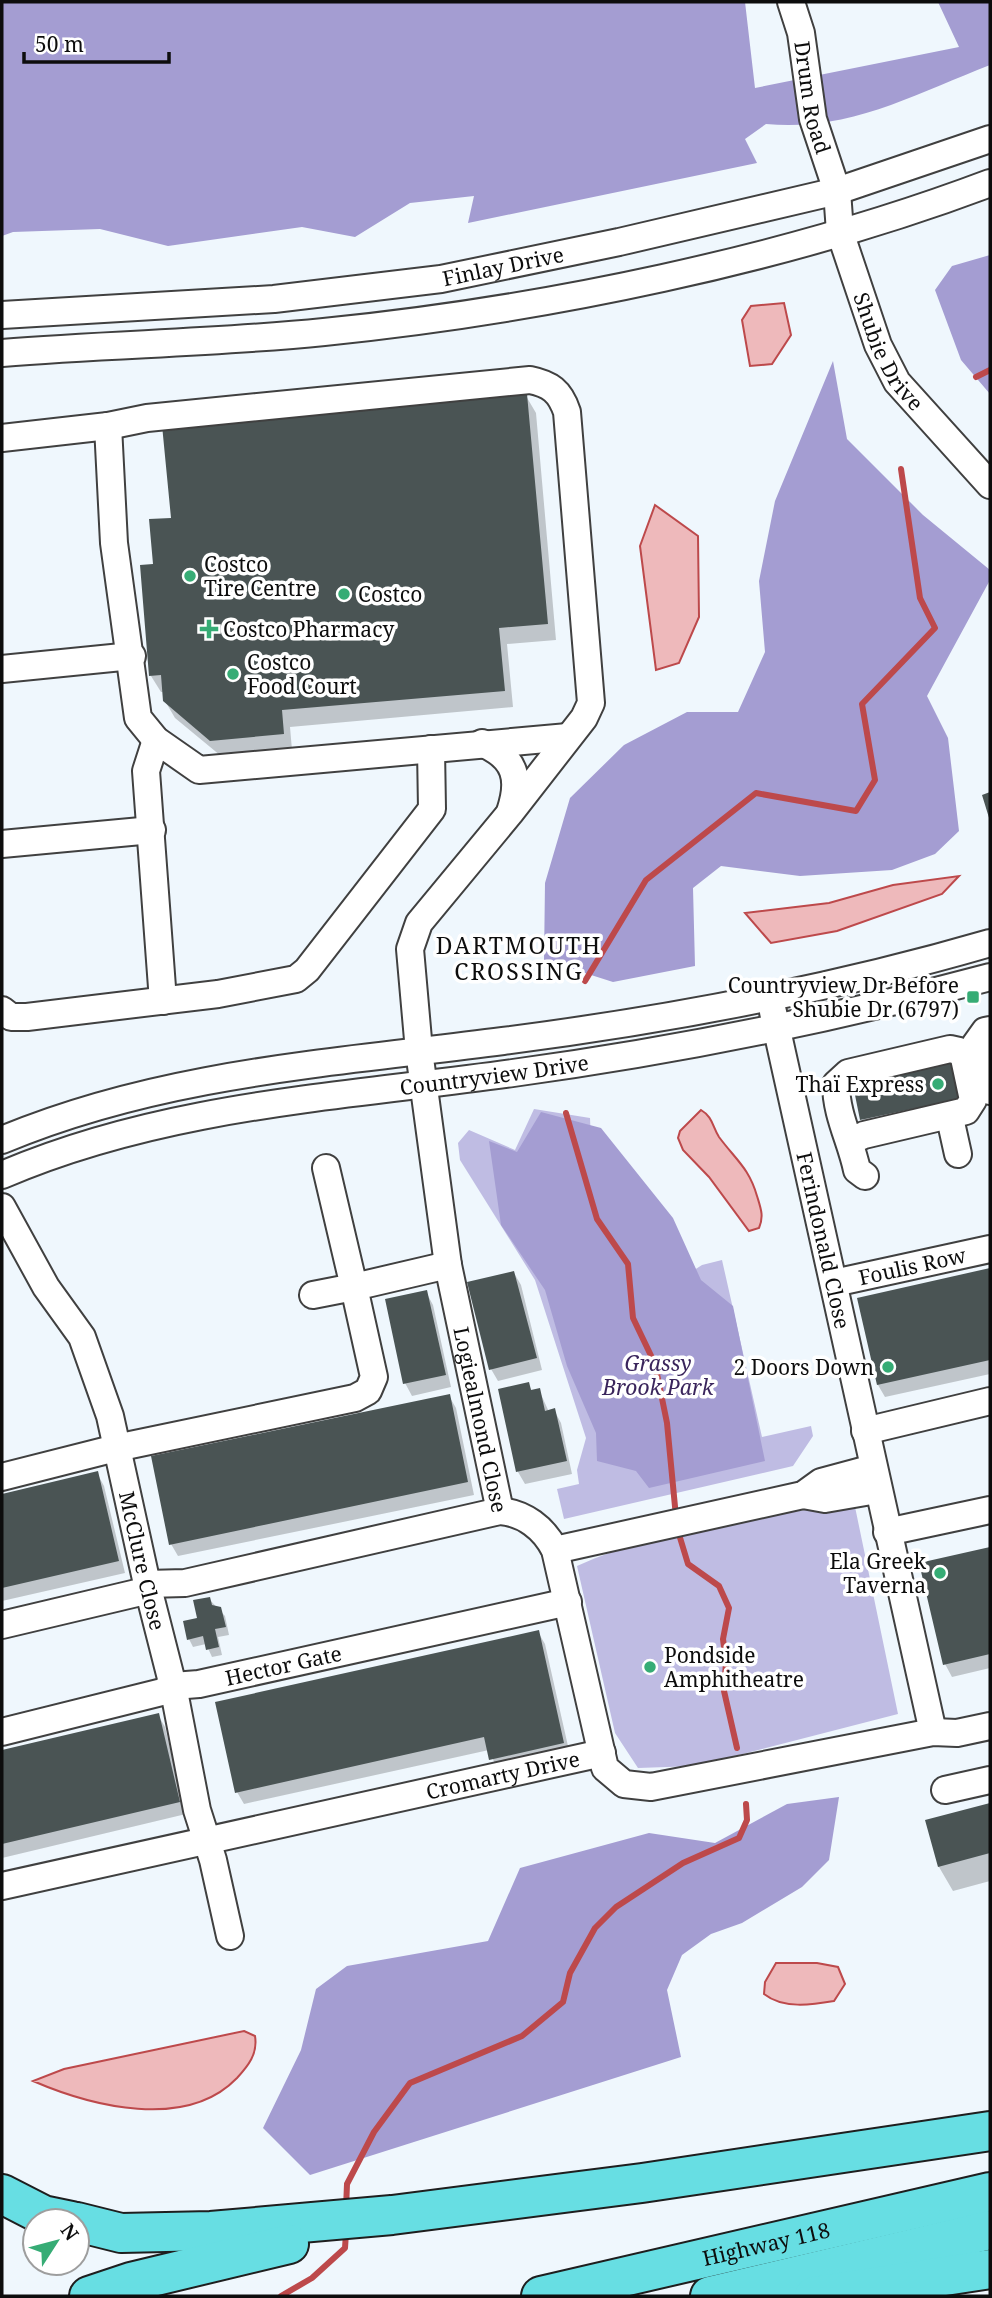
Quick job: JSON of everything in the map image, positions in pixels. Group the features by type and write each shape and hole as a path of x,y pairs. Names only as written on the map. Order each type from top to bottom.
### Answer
{"highway":[{"path":"89,2296 305,2231 377,2218 642,2183 990,2131"},
{"name":"Highway 118","path":"541,2296 990,2192"},
{"path":"2,2194 27,2207"},
{"path":"91,2226 121,2233 305,2231"},
{"name":"Highway 118","path":"710,2296 990,2230"},
{"path":"814,2296 990,2269"}],"street":[{"name":"Drum Road","path":"791,2 801,33 813,119 837,191"},
{"name":"Finlay Drive","path":"2,315 238,302 410,284 610,244 837,191 990,139"},
{"name":"Finlay Drive","path":"2,353 189,344 427,319 628,284 840,232 990,183"},
{"name":"Shubie Drive","path":"837,191 840,232 878,345 897,382 990,485"},
{"name":"Logiealmond Close","path":"108,426 147,418 516,382 548,384 562,397 567,411 591,703 584,718 510,813 419,923 410,949 419,1051 448,1265 500,1511 521,1516 566,1547 568,1602 602,1753"},
{"path":"2,438 108,426 114,543 132,656 138,718 156,740 199,770 568,737"},
{"path":"2,670 132,656"},
{"path":"156,740 146,771 163,1001"},
{"path":"482,743 494,748 513,766 517,790 510,813"},
{"path":"2,1010 11,1017 27,1017 218,995 296,979 307,970 432,809 431,749"},
{"path":"2,844 152,830"},
{"name":"Countryview Drive","path":"2,1140 92,1107 186,1084 257,1071 586,1029 769,997 990,943"},
{"name":"Countryview Drive","path":"2,1175 72,1147 162,1122 255,1105 580,1063 776,1028 990,977"},
{"name":"Ferindonald Close","path":"769,997 933,1732"},
{"path":"990,1030 985,1031 975,1045 985,1085 990,1091"},
{"path":"852,1141 864,1135 950,1118 966,1111 973,1100 964,1058 959,1051 950,1049 848,1073 836,1084 836,1099 843,1126 852,1141 857,1170 865,1176"},
{"path":"950,1118 958,1154"},
{"path":"2,1477 116,1448 331,1405 368,1391 373,1377 326,1168"},
{"name":"McClure Close","path":"2,1207 47,1287 82,1337 110,1416 146,1584 173,1686 197,1810 230,1936"},
{"name":"Foulis Row","path":"834,1283 990,1249"},
{"path":"313,1295 448,1265"},
{"path":"865,1431 990,1401"},
{"path":"566,1547 772,1502 803,1494 821,1482 875,1479"},
{"path":"887,1532 990,1510"},
{"path":"2,1625 141,1592 146,1584 185,1583 500,1511"},
{"name":"Hector Gate","path":"2,1732 162,1692 173,1686 199,1684 568,1602"},
{"name":"Cromarty Drive","path":"2,1886 186,1844 207,1843 223,1836 602,1753 605,1768 611,1775 624,1784 644,1788 933,1732 957,1733 990,1726"},
{"path":"945,1790 990,1780"}],"green space":[{"path":"2,2 745,2 755,88 959,47 938,2 990,2 990,65 908,99 854,116 796,125 766,124 745,139 757,163 468,223 474,196 410,203 355,237 302,227 168,246 100,229 13,232 2,236"},
{"path":"990,255 990,394 961,360 935,290 952,266"},
{"path":"833,361 847,439 923,515 990,570 990,580 927,696 948,738 959,831 935,854 892,870 800,876 721,866 693,888 695,966 613,982 544,960 545,883 570,798 624,745 687,712 738,712 765,652 759,581 775,501"},
{"name":"Grassy Brook Park","path":"534,1109 590,1118 592,1167 674,1283 702,1265 722,1260 762,1437 811,1426 813,1436 793,1466 564,1519 557,1489 579,1484 577,1470 586,1438 535,1280 460,1160 458,1143 469,1130 515,1150"},
{"name":"Grassy Brook Park","path":"541,1112 601,1128 673,1218 701,1280 733,1306 765,1461 649,1488 636,1471 597,1461 596,1433 567,1366 545,1290 501,1225 489,1141 517,1152"},
{"path":"854,1502 898,1714 696,1766 638,1768 615,1733 577,1566 609,1553 677,1533"},
{"path":"839,1797 829,1860 802,1887 742,1923 711,1934 682,1955 667,1990 681,2057 310,2175 263,2128 301,2050 316,1989 347,1966 488,1941 520,1868 649,1833 715,1843 787,1804"}],"shaded area":[{"path":"784,303 791,335 772,364 750,366 742,320 751,306"},
{"path":"655,505 698,536 699,617 679,663 656,670 640,546"},
{"path":"959,876 942,894 837,931 771,943 745,913 829,903 893,885"},
{"path":"701,1110 750,1178 761,1212 759,1228 749,1231 709,1177 683,1150 678,1138 680,1131"},
{"path":"776,1963 817,1963 838,1967 845,1984 834,2001 807,2004 780,2002 764,1994 765,1982"},
{"path":"244,2031 255,2036 256,2042 254,2054 248,2064 237,2078 216,2094 192,2104 165,2109 110,2105 82,2099 33,2081 64,2069"}],"building":[{"name":"Costco","path":"527,394 548,624 499,628 505,691 282,710 284,734 210,741 163,701 161,675 149,676 140,565 153,564 149,519 171,518 162,425"},
{"path":"990,792 990,821 982,795"},
{"path":"951,1060 959,1099 860,1120 852,1080"},
{"path":"990,1268 990,1360 877,1385 857,1298"},
{"path":"514,1271 537,1358 489,1370 467,1282"},
{"path":"427,1290 446,1375 403,1384 385,1299"},
{"path":"529,1382 531,1390 540,1388 545,1411 555,1408 567,1461 516,1472 498,1389"},
{"path":"450,1394 468,1482 169,1545 151,1456"},
{"path":"98,1471 119,1561 2,1588 2,1494"},
{"path":"990,1547 990,1654 943,1665 919,1563"},
{"path":"210,1597 212,1605 221,1607 226,1627 215,1629 219,1647 206,1650 203,1636 187,1640 183,1621 197,1618 193,1600"},
{"path":"539,1630 564,1743 489,1760 484,1737 235,1793 215,1702"},
{"path":"159,1713 180,1802 2,1844 2,1750"},
{"path":"990,1803 990,1853 938,1867 925,1820"}],"waterway":[{"path":"976,377 990,370"},
{"path":"585,981 646,880 756,793 856,811 875,780 862,704 935,628 920,598 901,469"},
{"path":"566,1113 597,1219 628,1264 633,1318 655,1364 667,1423 676,1517"},
{"path":"678,1531 688,1564 719,1586 729,1608 723,1639 726,1662 724,1691 737,1748"},
{"path":"346,2208 347,2184 374,2132 410,2083 522,2036 563,2002 570,1973 595,1928 616,1907 683,1863 739,1838 747,1820 746,1804"},
{"path":"281,2296 312,2278 345,2248 346,2233"}],"place":[{"name":"Costco Tire Centre","path":"190,576"},
{"name":"Costco","path":"344,594"},
{"name":"Costco Pharmacy","path":"209,629"},
{"name":"Costco Food Court","path":"233,674"},
{"name":"Countryview Dr Before Shubie Dr (6797)","path":"973,997"},
{"name":"Thaï Express","path":"938,1084"},
{"name":"2 Doors Down","path":"888,1367"},
{"name":"Ela Greek Taverna","path":"940,1573"},
{"name":"Pondside Amphitheatre","path":"650,1667"}],"district":[{"name":"DARTMOUTH CROSSING","path":"519,958"}]}
